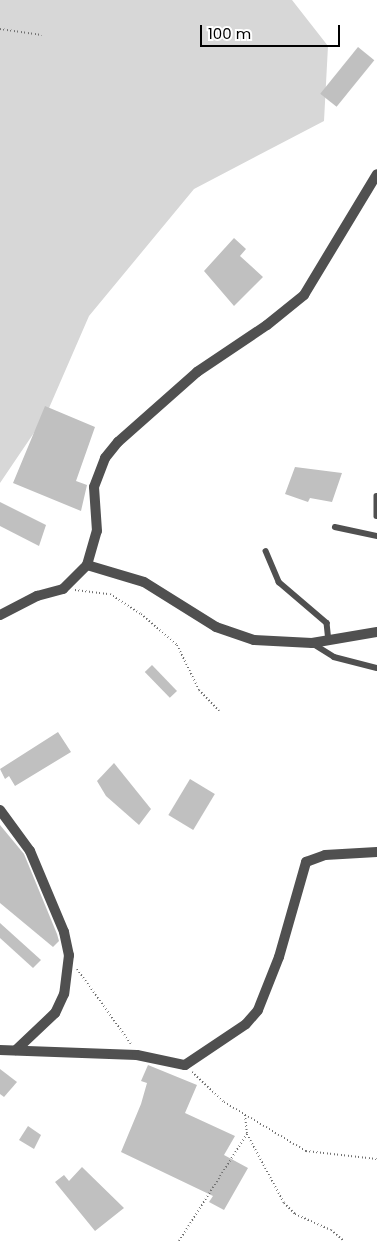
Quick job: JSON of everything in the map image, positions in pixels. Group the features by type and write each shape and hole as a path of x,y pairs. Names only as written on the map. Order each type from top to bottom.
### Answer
{"street":[{"path":"0,615 37,596 63,589 87,565 97,531 94,487 104,458 124,436 197,372 304,295 377,174"},
{"path":"87,565 144,582 234,635 267,642 312,643 377,632"},
{"path":"0,810 33,857 64,932 69,955 64,994 55,1013 16,1050"},
{"path":"0,1050 137,1055 184,1065 246,1024 258,1010 279,957 306,862 325,854 377,852"}],"lane":[{"path":"377,496 377,516"},
{"path":"335,527 377,536"},
{"path":"266,551 279,582 327,623 329,641"},
{"path":"312,643 334,657 377,668"}],"path":[{"path":"0,29 42,35"},
{"path":"63,589 110,594 141,614 177,645 199,690 219,711"},
{"path":"69,955 137,1055"},
{"path":"184,1065 224,1102 306,1151 377,1159"},
{"path":"245,1114 246,1134 284,1203 344,1241"},
{"path":"179,1241 246,1134"}],"shaded area":[{"path":"0,0 292,0 328,46 324,121 194,189 89,316 46,415 0,483"}],"building":[{"path":"358,47 374,60 337,107 320,94"},
{"path":"234,238 246,249 240,256 263,277 234,306 204,271"},
{"path":"45,406 95,427 76,481 87,485 81,511 13,483"},
{"path":"295,467 342,473 332,502 310,498 308,502 285,494"},
{"path":"0,502 46,525 39,546 0,526"},
{"path":"152,665 177,691 170,698 145,672"},
{"path":"58,732 71,752 15,786 9,776 5,779 0,769"},
{"path":"114,763 151,809 139,825 106,796 97,781"},
{"path":"190,779 215,794 193,830 168,815"},
{"path":"0,825 24,854 57,934 59,941 53,947 0,903"},
{"path":"0,923 41,960 33,968 0,938"},
{"path":"148,1065 197,1085 185,1113 235,1136 224,1155 248,1168 224,1210 209,1202 213,1196 121,1152 141,1104 147,1083 141,1081"},
{"path":"0,1069 17,1082 4,1097 0,1094"},
{"path":"28,1126 41,1135 34,1149 19,1140"},
{"path":"82,1167 124,1208 95,1231 55,1182 64,1175 69,1181"}]}
